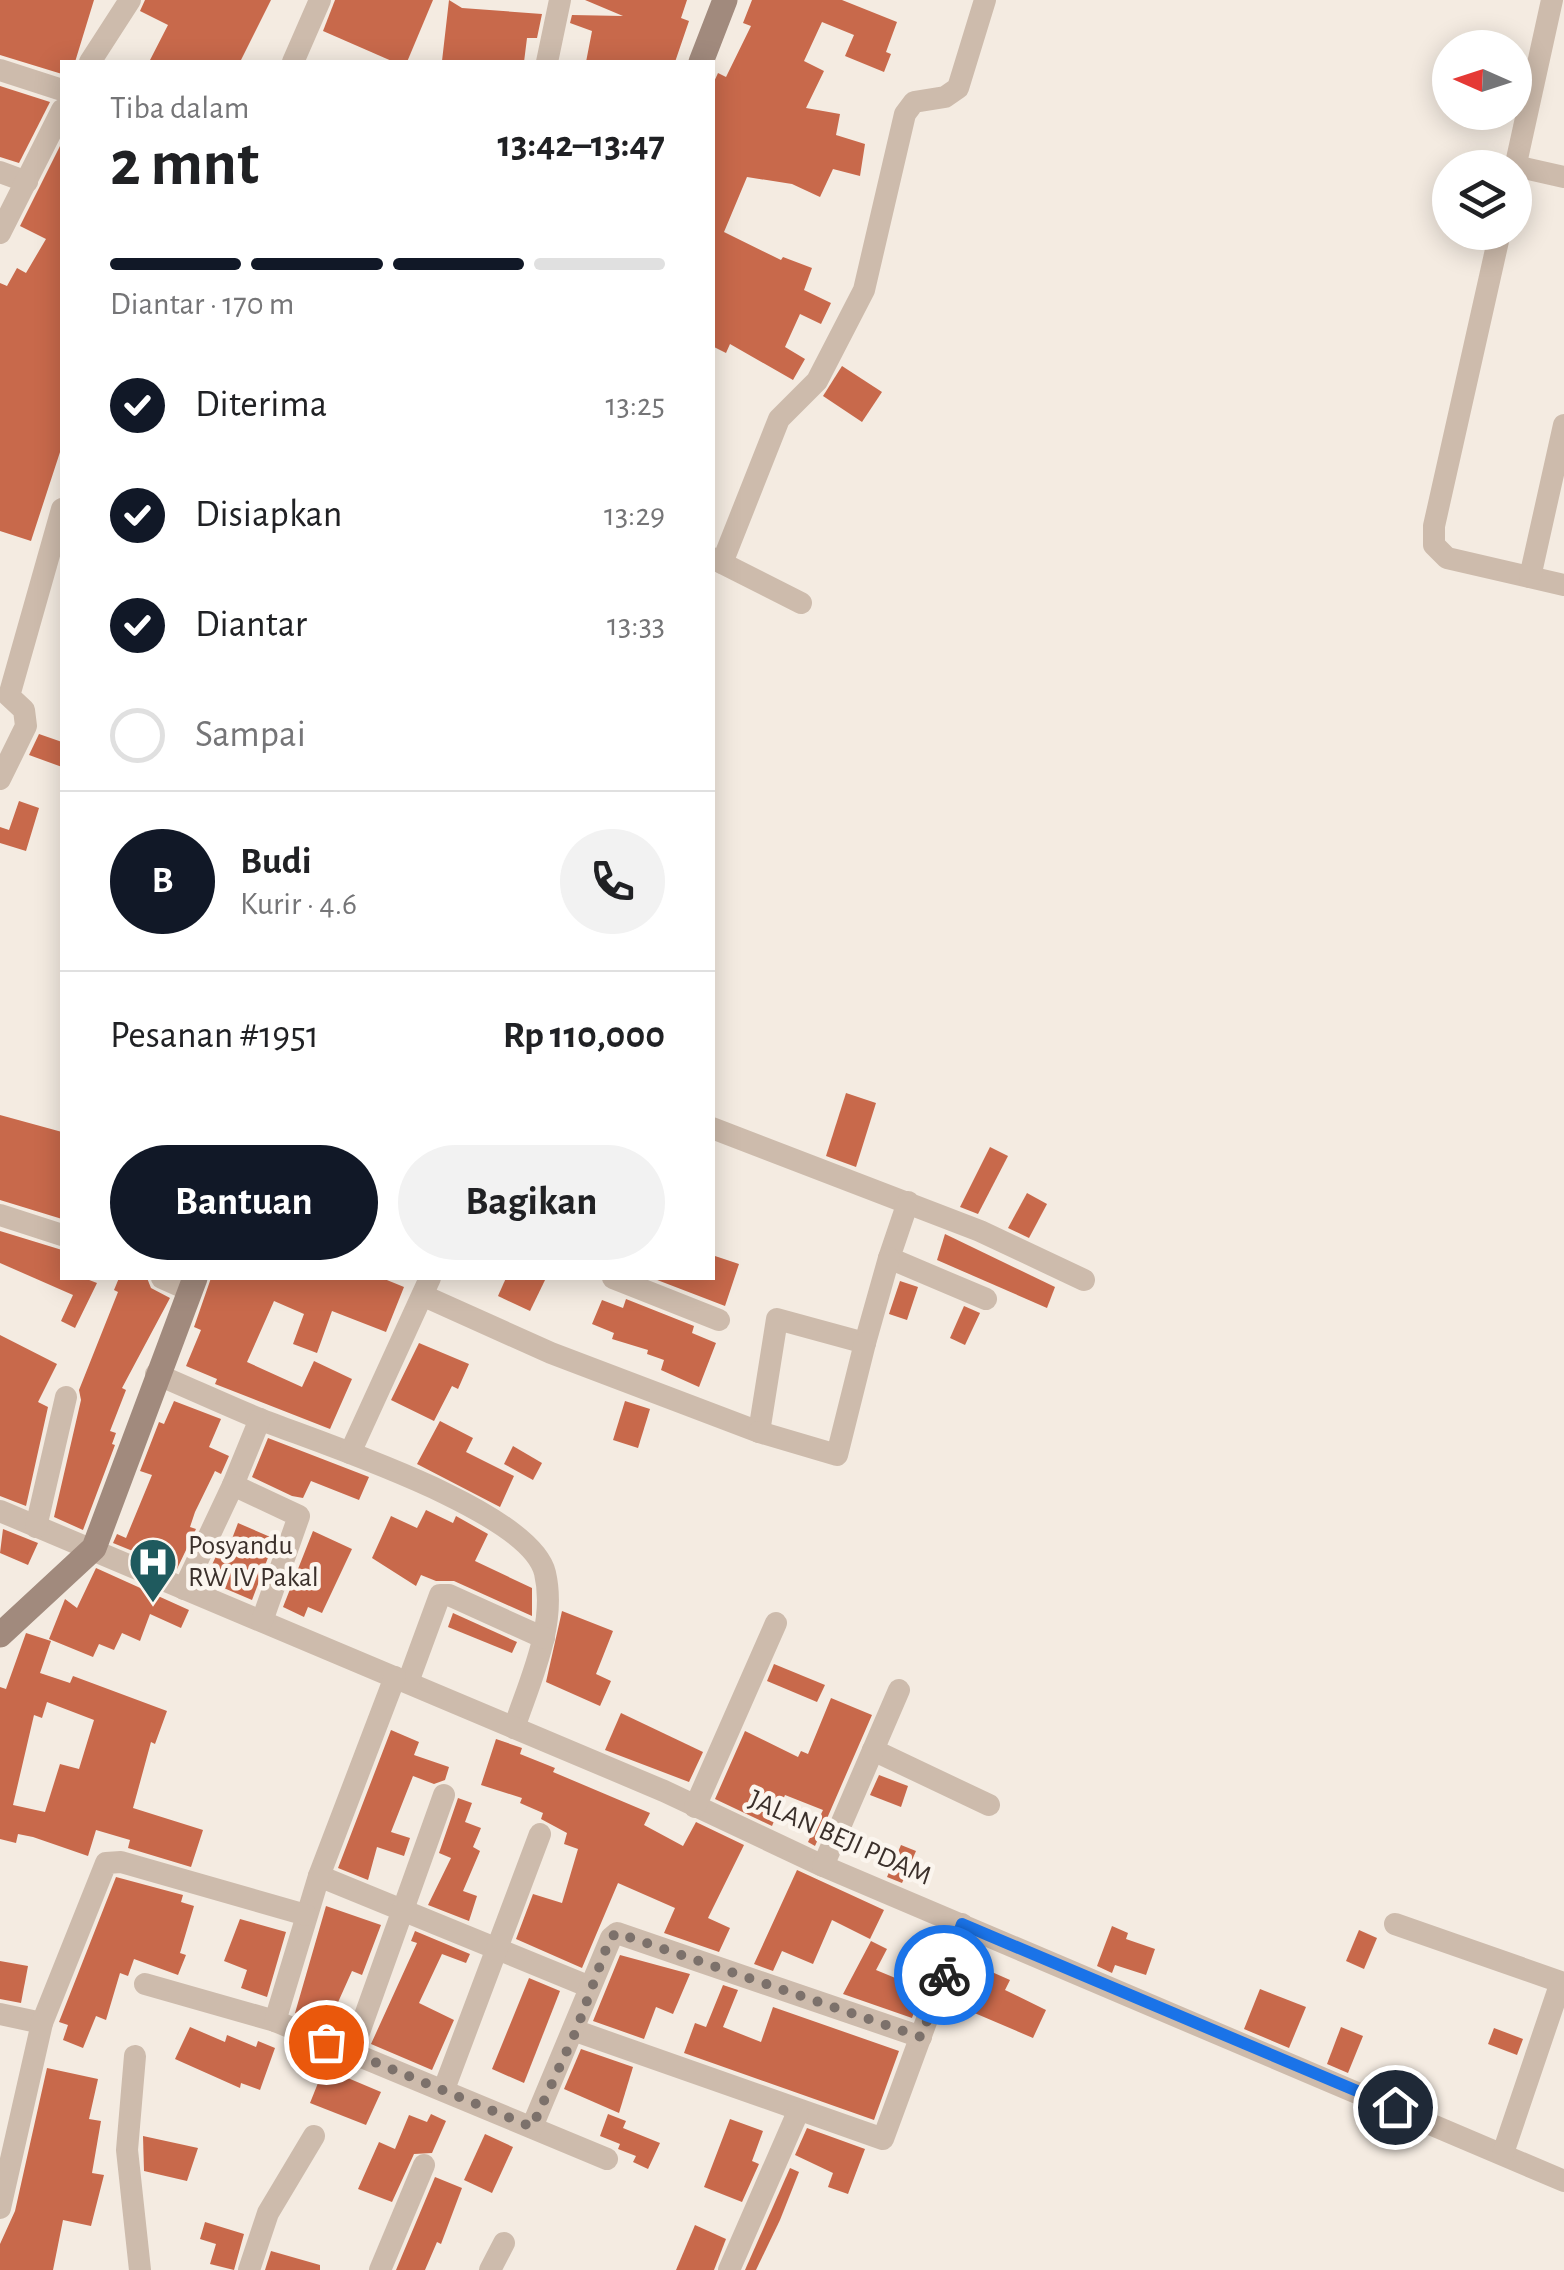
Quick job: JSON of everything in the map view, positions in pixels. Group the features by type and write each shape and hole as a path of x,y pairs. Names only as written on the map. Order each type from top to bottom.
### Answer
{"street":[{"path":"91,60 130,0"},
{"path":"293,60 320,0"},
{"path":"547,60 560,0"},
{"path":"702,60 724,0"},
{"path":"801,604 717,561 779,418 817,382 864,290 905,114 914,102 946,97 958,88 985,0"},
{"path":"1519,150 1552,0"},
{"path":"0,70 60,89"},
{"path":"0,232 60,114"},
{"path":"1532,170 1564,177"},
{"path":"0,172 27,182"},
{"path":"1496,250 1434,526 1434,545 1447,558 1564,584"},
{"path":"1530,577 1564,424"},
{"path":"0,779 28,718 4,695 60,515"},
{"path":"715,1129 908,1202 1084,1280"},
{"path":"350,1453 427,1287 551,1353 759,1432 837,1454 864,1344 908,1202"},
{"path":"0,1215 60,1235"},
{"path":"889,1258 986,1299"},
{"path":"618,1280 719,1320"},
{"path":"0,1635 94,1548 192,1284"},
{"path":"759,1432 777,1319 864,1344"},
{"path":"156,1374 466,1504 535,1550 545,1572 544,1638 514,1728"},
{"path":"36,1527 66,1397"},
{"path":"184,1589 219,1524 260,1419"},
{"path":"233,1485 299,1516 262,1621"},
{"name":"JALAN BEJI PDAM","path":"0,1511 94,1548 300,1641 514,1728 823,1866 1564,2181"},
{"path":"275,2021 319,1876 440,1596 450,1595 544,1638"},
{"path":"695,1808 776,1624"},
{"path":"823,1866 898,1690"},
{"path":"873,1750 990,1804"},
{"path":"352,2052 444,1795"},
{"path":"444,2089 540,1834"},
{"path":"0,2208 42,2023 106,1863 121,1862 306,1915"},
{"path":"319,1876 590,1987"},
{"path":"576,2031 880,2140 885,2136 962,1924"},
{"path":"1396,1924 1561,1982 1503,2152"},
{"path":"532,2127 576,2031 610,1938 620,1932 921,2037"},
{"path":"145,1984 275,2021 607,2159"},
{"path":"0,2014 42,2023"},
{"path":"135,2056 127,2150 140,2270"},
{"path":"728,2270 798,2112"},
{"path":"249,2270 268,2213 314,2136"},
{"path":"380,2270 424,2166"},
{"path":"490,2270 504,2242"}],"building":[{"path":"0,0 94,0 76,60 60,60 60,73 0,55"},
{"path":"145,0 271,0 241,60 150,60 168,25 140,11"},
{"path":"335,0 433,0 408,60 389,60 323,31"},
{"path":"449,0 462,8 542,14 537,38 527,38 524,60 442,60"},
{"path":"585,0 687,0 681,18 689,21 676,60 586,60 592,31 570,23 572,15 623,16"},
{"path":"752,0 842,0 897,22 886,52 891,54 884,72 845,56 854,35 822,22 804,61 824,71 806,108 840,114 836,135 865,144 860,176 833,169 820,197 792,184 747,177 724,232 781,260 783,257 812,268 804,290 831,303 821,324 800,314 785,347 805,359 793,380 730,344 726,353 715,348 715,80 718,73 726,77 751,26 743,23"},
{"path":"0,86 50,102 19,163 0,157"},
{"path":"60,146 60,452 31,541 0,531 0,283 7,286 17,268 26,273 46,239 20,226"},
{"path":"842,366 882,392 862,422 823,396"},
{"path":"39,734 60,741 60,766 29,755"},
{"path":"19,801 39,808 26,851 0,843 0,827 9,830"},
{"path":"846,1093 876,1103 856,1167 826,1156"},
{"path":"0,1115 60,1131 60,1218 0,1200"},
{"path":"990,1147 1008,1156 978,1214 960,1207"},
{"path":"1027,1193 1047,1204 1029,1238 1008,1228"},
{"path":"0,1231 60,1249 60,1280 97,1283 75,1328 61,1321 73,1295 0,1263"},
{"path":"945,1234 1055,1287 1047,1308 937,1260"},
{"path":"715,1256 739,1264 725,1306 657,1280 715,1280"},
{"path":"118,1280 148,1280 151,1288 170,1298 122,1388 126,1390 110,1431 116,1433 112,1444 115,1445 83,1530 54,1517 81,1400 79,1390 118,1292 114,1290"},
{"path":"210,1280 387,1280 404,1287 386,1332 332,1311 317,1353 293,1344 304,1314 274,1301 247,1362 302,1387 314,1361 352,1379 330,1429 215,1384 217,1379 186,1366 201,1330 194,1327"},
{"path":"505,1280 545,1280 530,1311 498,1296"},
{"path":"900,1281 918,1287 907,1320 889,1314"},
{"path":"626,1299 694,1326 692,1333 716,1343 699,1387 661,1370 664,1360 647,1354 648,1350 612,1339 614,1333 592,1324 602,1300 623,1308"},
{"path":"964,1306 980,1313 965,1345 950,1338"},
{"path":"0,1335 57,1364 38,1402 48,1407 26,1506 0,1496"},
{"path":"419,1343 469,1364 458,1389 452,1386 434,1421 391,1400"},
{"path":"174,1401 221,1419 209,1447 229,1456 221,1474 215,1471 195,1512 190,1527 196,1529 177,1569 113,1543 117,1534 126,1538 152,1475 140,1471 159,1422 164,1424"},
{"path":"625,1401 650,1409 638,1448 613,1440"},
{"path":"440,1421 473,1438 466,1452 514,1476 500,1507 417,1464"},
{"path":"268,1438 369,1477 359,1500 311,1481 303,1498 292,1496 252,1477"},
{"path":"513,1446 542,1463 533,1480 504,1464"},
{"path":"426,1510 453,1523 456,1516 488,1534 475,1561 532,1588 532,1616 454,1581 436,1581 421,1575 416,1586 372,1558 391,1516 417,1528"},
{"path":"238,1523 275,1539 252,1600 205,1580 223,1541 230,1544"},
{"path":"3,1529 38,1543 28,1565 0,1553"},
{"path":"313,1531 352,1549 322,1613 308,1607 304,1617 283,1607"},
{"path":"96,1568 189,1610 181,1628 150,1614 140,1641 122,1633 114,1650 99,1644 93,1657 49,1639 65,1599 77,1608"},
{"path":"562,1611 613,1631 596,1674 611,1681 600,1706 546,1682"},
{"path":"453,1613 517,1642 512,1653 448,1627"},
{"path":"26,1633 51,1641 40,1673 70,1683 73,1676 167,1711 155,1744 151,1742 133,1808 203,1830 191,1867 128,1848 130,1840 96,1830 88,1856 18,1834 16,1843 0,1839 0,1687 6,1689","holes":["47,1702 94,1720 79,1769 60,1764 45,1812 13,1805 34,1715 42,1718"]},
{"path":"774,1664 825,1685 817,1702 767,1681"},
{"path":"831,1698 872,1715 815,1846 808,1842 823,1810 785,1795 772,1826 715,1799 745,1731 798,1757 801,1751 808,1754"},
{"path":"621,1713 703,1752 689,1782 605,1750"},
{"path":"391,1730 419,1742 414,1755 449,1767 445,1780 434,1784 413,1776 391,1832 410,1838 404,1856 377,1847 368,1880 338,1868"},
{"path":"496,1739 522,1748 520,1754 555,1768 553,1772 650,1813 644,1825 683,1846 696,1822 744,1845 708,1918 730,1928 719,1952 664,1933 675,1908 618,1883 582,1968 516,1939 533,1894 562,1903 578,1849 564,1844 567,1833 541,1819 543,1813 520,1803 522,1798 481,1785"},
{"path":"879,1775 908,1786 901,1807 870,1795"},
{"path":"458,1798 472,1803 465,1822 481,1828 473,1847 480,1851 463,1891 477,1896 469,1921 428,1905 451,1858 439,1853"},
{"path":"901,1845 916,1851 902,1883 887,1877"},
{"path":"797,1870 884,1910 870,1939 832,1920 813,1964 782,1951 773,1971 754,1964"},
{"path":"116,1877 183,1895 181,1902 194,1906 180,1953 186,1955 178,1975 134,1959 128,1976 120,1973 106,2020 96,2016 83,2048 63,2040 68,2025 59,2022"},
{"path":"326,1906 381,1925 362,1975 352,1971 335,2009 325,2005 317,2022 295,2013"},
{"path":"240,1919 286,1932 267,1997 241,1988 247,1970 224,1961"},
{"path":"1112,1926 1128,1933 1126,1939 1155,1949 1146,1975 1115,1965 1112,1973 1097,1966"},
{"path":"1359,1930 1377,1938 1364,1969 1346,1961"},
{"path":"415,1931 470,1954 466,1963 442,1954 419,2003 454,2020 432,2070 371,2044 417,1943 411,1941"},
{"path":"871,1941 887,1949 876,1970 922,1989 912,2018 843,1994"},
{"path":"620,1955 690,1974 673,2014 656,2007 644,2039 593,2021"},
{"path":"0,1961 28,1966 21,2003 0,1999"},
{"path":"976,1965 1010,1980 1005,1990 1046,2010 1033,2038 958,2006"},
{"path":"529,1978 560,1991 524,2083 492,2069"},
{"path":"723,1985 738,1990 723,2027 761,2042 773,2007 899,2051 874,2120 684,2053 695,2023 706,2027"},
{"path":"1260,1989 1306,2007 1289,2048 1244,2029"},
{"path":"190,2027 225,2042 227,2035 256,2047 258,2041 275,2048 260,2090 241,2083 240,2088 175,2059"},
{"path":"1341,2027 1363,2036 1348,2073 1327,2064"},
{"path":"1494,2028 1523,2039 1517,2055 1488,2044"},
{"path":"581,2049 633,2067 619,2113 564,2089"},
{"path":"47,2068 98,2079 89,2119 101,2121 92,2173 104,2175 91,2226 63,2220 53,2270 0,2270 0,2244 15,2211"},
{"path":"324,2068 381,2092 366,2125 310,2103"},
{"path":"431,2114 446,2121 432,2153 414,2154 392,2202 358,2189 379,2142 395,2149 409,2115 427,2122"},
{"path":"608,2114 626,2121 623,2128 660,2143 648,2169 633,2162 636,2156 618,2149 620,2144 600,2136"},
{"path":"730,2119 763,2131 752,2161 759,2164 742,2202 704,2187"},
{"path":"807,2128 865,2149 848,2194 828,2187 833,2173 795,2155"},
{"path":"485,2134 513,2147 492,2193 464,2180"},
{"path":"143,2136 198,2148 187,2181 144,2171"},
{"path":"790,2168 799,2172 780,2220 756,2270 745,2270"},
{"path":"435,2177 462,2188 441,2244 437,2242 425,2270 396,2270"},
{"path":"205,2222 244,2234 234,2270 210,2264 216,2244 200,2239"},
{"path":"695,2225 726,2239 714,2270 676,2270"},
{"path":"271,2251 320,2265 320,2270 265,2270"}],"way so far":[{"path":"326,2042 532,2127 576,2031 610,1938 617,1933 921,2037 944,1975"}],"place":[{"name":"Posyandu RW IV Pakal","path":"153,1604"}],"route":[{"path":"944,1975 962,1924 1395,2107"}]}
